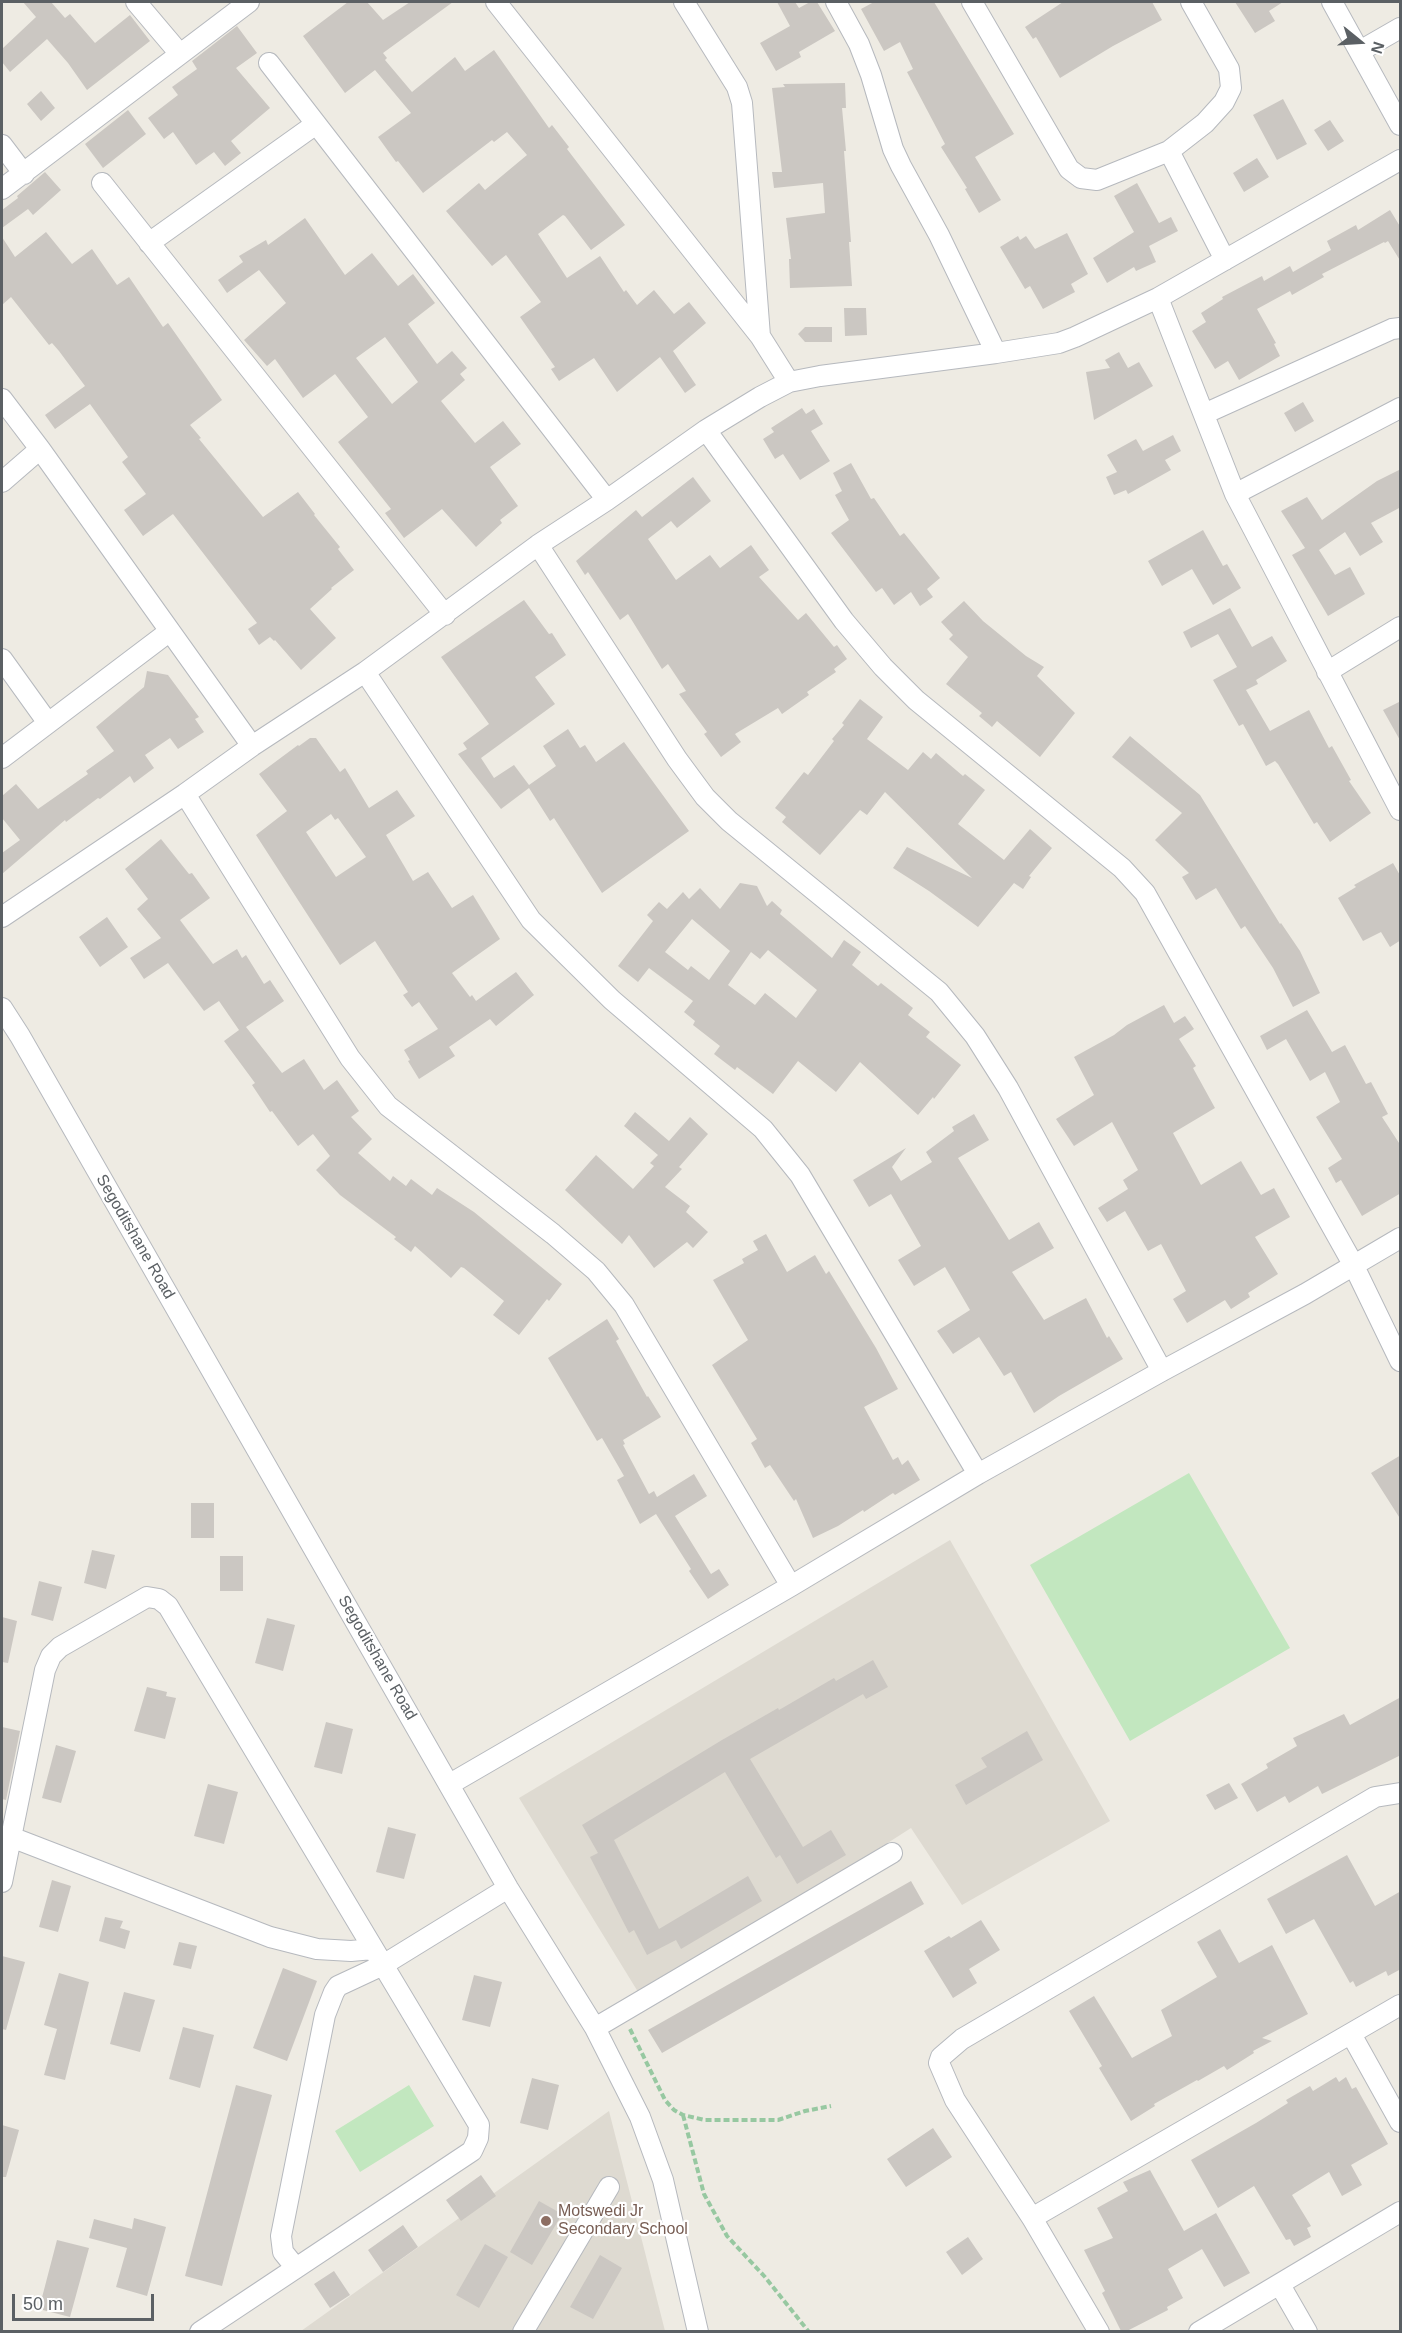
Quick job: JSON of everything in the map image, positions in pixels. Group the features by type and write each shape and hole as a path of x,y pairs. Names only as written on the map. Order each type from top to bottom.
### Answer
{"street":[{"path":"136,2 180,54"},
{"path":"2,189 249,2"},
{"path":"496,2 760,336 789,382"},
{"path":"684,2 737,87 742,103 760,336"},
{"path":"837,2 872,75 893,149 939,235 996,353"},
{"path":"972,2 1069,169 1081,178 1097,180 1169,151 1205,123 1224,102 1231,87 1229,69 1191,2"},
{"path":"1332,2 1401,124"},
{"path":"1359,51 1401,28"},
{"path":"269,63 607,500"},
{"path":"149,243 316,124"},
{"path":"2,145 24,174"},
{"path":"1169,151 1226,261"},
{"path":"2,916 365,672 538,545 607,500 706,430 760,397 789,382 820,376 1059,343 1158,298 1401,160"},
{"path":"102,183 445,615"},
{"path":"1158,298 1235,494 1401,810"},
{"path":"1204,414 1392,329 1401,328"},
{"path":"2,399 252,746"},
{"path":"1235,494 1401,408"},
{"path":"706,430 844,621 883,667 916,700 1122,868 1145,892 1353,1264 1401,1362"},
{"path":"2,482 40,449"},
{"path":"538,545 677,759 705,797 729,821 939,992 975,1036 1008,1088 1162,1371"},
{"path":"1327,672 1401,627"},
{"path":"2,758 170,631"},
{"path":"2,659 48,723"},
{"path":"365,672 531,920 612,1000 763,1129 800,1175 978,1474"},
{"path":"185,794 350,1058 388,1106 553,1234 596,1271 624,1305 791,1586"},
{"name":"Segoditshane Road","path":"2,1008 508,1888 595,2028 640,2117 663,2180 698,2331"},
{"path":"450,1784 791,1586 978,1474 1305,1294 1401,1238"},
{"path":"2,1882 45,1670 51,1656 60,1647 147,1597 159,1599 168,1606 479,2125 478,2138 472,2151 200,2331"},
{"path":"1099,2331 1032,2218 955,2100 939,2063 946,2050 1375,1797 1401,1793"},
{"path":"11,1837 270,1937 317,1948 378,1957"},
{"path":"595,2028 892,1853"},
{"path":"296,2268 283,2252 281,2236 325,2015 338,1986 378,1957 508,1888"},
{"path":"1032,2218 1401,2005"},
{"path":"1351,2034 1401,2122"},
{"path":"523,2331 609,2187"},
{"path":"1199,2331 1401,2212"},
{"path":"1280,2285 1307,2331"}],"path":[{"path":"621,2012 665,2100 674,2110 683,2115 705,2120 778,2120 805,2111 831,2106"},
{"path":"683,2115 704,2194 728,2236 809,2331"}],"shaded area":[{"path":"950,1540 1110,1821 962,1905 911,1828 643,2000 519,1798"},
{"name":"Motswedi Jr Secondary School","path":"609,2111 665,2331 301,2331"}],"green space":[{"path":"1189,1473 1290,1648 1130,1741 1030,1565"},
{"path":"409,2085 434,2126 360,2172 335,2131"}],"building":[{"path":"23,2 51,2 65,18 70,14 95,43 130,15 150,41 87,90 47,39 10,72 2,62 2,49 36,17"},
{"path":"348,2 367,2 383,20 410,2 453,2 383,53 387,58 385,60 412,92 455,57 465,71 494,50 549,128 552,125 569,147 567,149 625,225 591,250 563,215 538,234 567,278 600,256 624,292 626,290 637,305 654,290 674,314 689,302 706,323 673,351 696,385 685,393 660,357 617,392 594,358 559,381 551,369 555,367 520,317 541,302 506,255 492,266 446,211 479,183 485,190 527,155 507,132 494,142 492,140 423,193 378,137 411,113 375,70 345,93 303,36"},
{"path":"777,2 795,2 799,8 810,2 817,2 835,31 799,52 801,57 776,71 760,43 790,26"},
{"path":"874,2 934,2 1014,134 975,157 1001,200 979,213 965,189 967,188 941,147 945,144 907,72 913,69 900,42 884,51 861,9"},
{"path":"1063,2 1152,2 1162,20 1060,78 1036,37 1033,39 1025,27"},
{"path":"1235,2 1283,2 1269,11 1275,21 1255,33"},
{"path":"237,26 257,53 236,68 270,108 231,141 241,153 225,166 214,152 196,165 173,132 164,139 148,118 178,95 172,87 197,69 192,61"},
{"path":"845,83 846,108 842,108 852,286 790,288 789,259 791,259 786,218 825,213 823,183 774,188 772,172 782,172 772,88 785,87 783,84"},
{"path":"41,91 55,108 41,121 27,104"},
{"path":"1283,99 1307,144 1277,160 1253,115"},
{"path":"128,110 146,134 103,168 85,144"},
{"path":"1330,120 1344,141 1328,151 1314,130"},
{"path":"1257,158 1269,177 1244,192 1233,173"},
{"path":"45,172 61,190 33,215 28,209 2,228 2,210"},
{"path":"1137,183 1159,223 1171,217 1178,231 1149,246 1156,262 1136,271 1134,267 1107,283 1093,258 1134,232 1114,196"},
{"path":"1390,210 1401,228 1401,262 1388,241 1384,242 1322,274 1324,277 1292,295 1290,291 1257,309 1276,343 1274,344 1280,356 1239,380 1228,361 1215,369 1192,331 1206,322 1201,313 1223,299 1222,297 1262,276 1264,281 1290,266 1293,272 1331,250 1327,241 1356,225 1358,230"},
{"path":"305,218 345,275 372,253 398,286 413,274 435,303 408,324 437,364 452,351 467,368 460,374 465,380 441,401 475,443 503,421 521,444 490,467 518,506 500,520 502,523 476,547 442,509 404,538 385,513 391,509 338,442 368,417 335,374 303,398 275,359 267,366 244,340 286,303 259,270 227,293 218,280 243,262 239,256 266,240 268,245","holes":["385,337 418,382 392,404 356,358"]},
{"path":"46,232 72,264 92,249 117,285 129,277 163,327 168,323 222,400 190,425 263,517 298,492 340,547 338,549 354,570 310,609 336,638 301,670 270,637 259,645 248,629 257,623 173,514 143,536 124,510 146,494 122,462 128,457 90,404 55,429 45,415 85,386 59,351 52,343 49,345 11,297 2,305 2,237 15,257"},
{"path":"1067,233 1088,274 1071,284 1075,292 1043,309 1030,286 1025,289 1000,247 1018,236 1020,240 1026,236 1035,249"},
{"path":"844,308 866,308 867,335 845,336"},
{"path":"805,327 832,327 832,342 805,342 798,334"},
{"path":"1119,352 1128,368 1139,362 1153,386 1094,420 1086,372 1110,368 1105,360"},
{"path":"1303,402 1314,421 1295,432 1284,413"},
{"path":"802,408 806,414 814,409 823,424 811,431 830,461 800,480 783,454 775,459 763,439 774,432 771,428"},
{"path":"1173,435 1181,451 1165,460 1171,470 1128,494 1126,490 1114,495 1106,477 1117,472 1107,455 1136,439 1143,451"},
{"path":"851,463 871,499 874,498 900,536 904,533 940,578 927,589 933,597 920,606 911,592 894,605 882,588 876,592 831,533 849,520 835,495 842,491 833,473"},
{"path":"1401,469 1401,507 1371,523 1383,542 1360,556 1345,532 1319,550 1335,575 1350,567 1365,594 1328,616 1292,555 1305,548 1281,511 1307,497 1322,520 1377,481"},
{"path":"693,477 711,501 677,528 671,521 648,539 676,580 710,555 720,568 751,545 769,570 759,577 798,620 806,613 834,647 837,645 847,659 834,669 836,672 807,692 809,695 782,714 778,708 735,734 741,742 721,757 704,734 707,732 679,694 686,691 668,664 662,669 628,614 620,620 588,572 585,575 576,561 636,510 642,517"},
{"path":"1203,530 1223,566 1227,564 1241,588 1213,605 1192,569 1162,586 1148,561"},
{"path":"524,600 549,634 552,633 566,655 535,677 555,704 481,758 494,778 514,765 529,785 556,766 543,746 568,729 580,748 585,745 596,762 624,742 689,831 602,893 554,818 550,821 529,788 501,809 458,754 467,749 463,743 489,724 441,657"},
{"path":"964,601 983,621 1026,656 1044,667 1037,676 1075,713 1040,757 997,721 992,727 979,716 982,713 946,684 968,657 949,639 953,635 941,622"},
{"path":"1230,608 1252,647 1272,636 1287,661 1256,680 1258,684 1246,690 1270,731 1309,710 1329,748 1332,746 1351,780 1349,781 1371,813 1330,842 1317,822 1314,824 1278,764 1275,761 1266,766 1243,724 1239,726 1213,680 1237,667 1218,634 1191,648 1183,632"},
{"path":"147,671 168,675 199,717 195,719 204,732 178,749 170,738 145,755 154,768 134,783 130,776 66,822 65,820 2,874 2,853 20,840 2,818 2,796 16,784 38,809 88,774 86,771 114,751 96,727 144,687"},
{"path":"860,699 883,717 867,739 908,770 923,752 931,759 936,753 963,776 965,774 985,790 958,824 1004,860 1030,829 1052,848 1029,876 1031,877 1023,889 1014,883 978,927 893,868 907,847 972,878 885,792 867,815 860,810 820,855 782,822 786,817 775,808 804,772 808,775 834,741 832,739 844,725 842,723"},
{"path":"1401,701 1401,742 1383,710"},
{"path":"1130,736 1200,795 1280,924 1300,951 1320,993 1293,1007 1273,968 1245,926 1241,929 1216,888 1196,900 1182,877 1189,873 1155,840 1182,813 1112,757"},
{"path":"310,738 316,738 340,772 345,768 369,808 397,790 415,816 386,835 413,881 428,872 452,908 473,895 500,939 452,973 470,997 472,995 476,1001 516,972 534,995 496,1026 490,1019 449,1047 455,1056 419,1079 404,1050 438,1029 419,1002 412,1007 403,995 408,992 375,941 340,965 256,835 287,811 259,774","holes":["331,814 335,820 338,818 366,857 336,877 306,832"]},
{"path":"161,839 189,874 192,873 210,898 180,920 213,964 237,949 242,958 246,955 264,984 270,980 284,1001 246,1027 282,1073 304,1059 324,1090 337,1080 359,1111 351,1117 372,1139 358,1153 390,1181 393,1176 406,1186 411,1179 432,1195 437,1188 474,1212 562,1284 519,1335 493,1315 504,1301 464,1268 461,1267 451,1278 415,1246 411,1252 394,1239 396,1237 340,1195 316,1170 330,1156 313,1134 298,1146 272,1111 270,1112 252,1085 255,1083 224,1041 239,1030 219,1001 204,1011 168,963 144,979 130,958 161,938 137,909 148,899 125,869"},
{"path":"1393,863 1401,877 1401,940 1390,947 1381,932 1363,941 1338,898 1356,887 1354,885"},
{"path":"740,883 757,886 767,906 772,901 782,910 780,914 832,958 844,940 861,952 852,965 878,986 881,983 913,1008 908,1015 930,1032 926,1037 961,1065 918,1115 860,1062 836,1092 798,1061 773,1094 737,1067 735,1070 714,1054 720,1046 693,1025 695,1021 684,1012 693,1001 649,968 638,982 618,966 653,921 647,915 659,902 667,909 683,892 689,899 700,888 720,909","holes":["692,919 730,951 709,980 691,966 688,970 665,952","768,950 817,990 796,1018 765,993 755,1005 728,985 751,952 760,959"]},
{"path":"107,917 128,947 100,967 79,937"},
{"path":"1164,1005 1174,1023 1185,1016 1194,1029 1179,1039 1196,1066 1193,1068 1215,1108 1173,1133 1201,1185 1241,1161 1261,1195 1274,1188 1290,1217 1255,1237 1278,1274 1248,1293 1250,1297 1231,1309 1225,1300 1187,1323 1173,1299 1186,1291 1161,1244 1148,1251 1125,1211 1107,1222 1098,1208 1128,1189 1123,1180 1138,1170 1112,1122 1074,1146 1056,1119 1094,1095 1074,1057"},
{"path":"1307,1010 1332,1052 1345,1045 1366,1084 1371,1082 1388,1114 1382,1117 1401,1146 1401,1193 1362,1216 1341,1180 1336,1183 1328,1168 1342,1159 1316,1117 1340,1102 1325,1072 1310,1081 1286,1039 1267,1050 1260,1036"},
{"path":"635,1112 669,1141 690,1117 708,1134 679,1167 682,1169 665,1187 690,1206 686,1212 708,1232 693,1248 687,1242 654,1268 629,1235 622,1244 565,1190 596,1155 633,1189 654,1166 650,1163 658,1155 624,1126"},
{"path":"974,1114 989,1140 958,1158 1009,1240 1039,1222 1054,1248 1012,1272 1044,1320 1086,1298 1107,1338 1109,1336 1123,1359 1034,1413 1011,1372 1004,1376 979,1337 953,1354 937,1331 970,1310 945,1267 914,1286 898,1260 921,1246 891,1194 869,1207 853,1180 906,1148 892,1167 901,1181 932,1162 926,1152 954,1131 952,1127"},
{"path":"766,1234 787,1272 815,1255 826,1274 829,1271 898,1389 864,1407 893,1460 898,1457 902,1465 908,1460 920,1480 813,1538 796,1499 794,1501 770,1465 765,1468 751,1443 757,1439 712,1365 748,1340 713,1280 744,1263 742,1259 758,1250 753,1241"},
{"path":"607,1319 619,1339 616,1341 647,1397 661,1417 623,1440 625,1444 623,1445 649,1494 654,1491 657,1497 694,1474 707,1496 675,1516 711,1574 719,1569 729,1585 708,1599 656,1514 640,1524 617,1480 624,1476 602,1438 597,1441 548,1358"},
{"path":"1401,1455 1401,1520 1371,1473"},
{"path":"191,1503 214,1503 214,1538 191,1538"},
{"path":"92,1550 115,1555 106,1589 84,1583"},
{"path":"220,1556 243,1556 243,1591 220,1591"},
{"path":"39,1581 62,1587 53,1621 31,1615"},
{"path":"2,1617 17,1621 8,1663 2,1662"},
{"path":"267,1618 295,1625 283,1671 255,1663"},
{"path":"873,1660 888,1687 866,1699 863,1694 750,1759 803,1847 831,1830 846,1855 797,1884 780,1855 776,1858 725,1772 614,1840 659,1929 748,1876 762,1901 681,1949 676,1940 647,1955 634,1930 629,1933 590,1857 598,1853 582,1825 778,1708 779,1710 834,1678 836,1681"},
{"path":"147,1687 167,1692 166,1696 176,1698 165,1739 134,1731"},
{"path":"1401,1697 1401,1755 1322,1794 1318,1786 1289,1803 1285,1796 1257,1812 1241,1784 1268,1768 1266,1764 1297,1746 1293,1738 1344,1714 1350,1725"},
{"path":"326,1722 353,1729 342,1774 314,1767"},
{"path":"2,1727 20,1731 6,1800 2,1799"},
{"path":"1027,1731 1043,1760 966,1805 955,1785 987,1767 981,1758"},
{"path":"56,1745 76,1751 61,1803 42,1798"},
{"path":"1229,1783 1238,1798 1215,1810 1206,1795"},
{"path":"208,1784 238,1792 224,1844 194,1836"},
{"path":"388,1827 416,1834 404,1879 376,1872"},
{"path":"1347,1855 1375,1906 1401,1891 1401,1969 1388,1976 1386,1971 1356,1987 1353,1981 1350,1983 1314,1919 1286,1934 1267,1899"},
{"path":"52,1880 71,1886 58,1932 39,1927"},
{"path":"911,1881 924,1904 662,2053 648,2030"},
{"path":"105,1917 123,1921 120,1928 130,1931 125,1949 99,1941"},
{"path":"981,1920 1000,1950 969,1969 977,1983 953,1998 924,1951"},
{"path":"1220,1929 1239,1963 1272,1945 1308,2014 1262,2038 1272,2041 1253,2051 1254,2053 1227,2070 1224,2066 1197,2080 1154,2104 1155,2106 1131,2121 1099,2068 1102,2066 1069,2011 1094,1996 1132,2058 1172,2036 1161,2010 1217,1977 1197,1942"},
{"path":"179,1942 197,1946 191,1969 173,1965"},
{"path":"2,1956 25,1962 6,2030 2,2029"},
{"path":"283,1968 317,1981 287,2061 253,2048"},
{"path":"59,1973 89,1982 65,2080 44,2075 57,2029 44,2025"},
{"path":"474,1975 502,1982 490,2027 462,2020"},
{"path":"124,1992 155,2000 140,2052 110,2044"},
{"path":"183,2027 214,2035 200,2088 169,2079"},
{"path":"1336,2077 1339,2082 1346,2077 1352,2089 1356,2087 1388,2144 1351,2165 1362,2185 1342,2196 1329,2172 1292,2195 1311,2226 1307,2228 1311,2237 1294,2246 1290,2239 1286,2240 1254,2186 1218,2208 1191,2160 1256,2123 1288,2103 1286,2100 1310,2086 1313,2091"},
{"path":"532,2078 559,2085 548,2130 520,2123"},
{"path":"236,2085 272,2095 222,2286 185,2276"},
{"path":"2,2125 19,2130 6,2177 2,2177"},
{"path":"933,2128 952,2157 906,2187 887,2159"},
{"path":"1150,2170 1184,2231 1216,2213 1250,2273 1224,2287 1202,2249 1168,2269 1183,2298 1167,2307 1168,2310 1127,2331 1121,2331 1102,2293 1105,2291 1084,2250 1113,2238 1097,2208 1128,2191 1123,2182"},
{"path":"481,2175 496,2196 461,2221 446,2200"},
{"path":"539,2201 562,2214 532,2265 510,2252"},
{"path":"134,2218 166,2227 147,2296 116,2287 127,2248 89,2238 94,2219 132,2229"},
{"path":"403,2225 418,2247 383,2272 368,2250"},
{"path":"968,2237 983,2259 962,2275 946,2252"},
{"path":"57,2240 89,2248 70,2317 39,2309"},
{"path":"485,2244 508,2257 479,2308 456,2295"},
{"path":"600,2255 622,2268 593,2319 570,2307"},
{"path":"334,2271 350,2295 330,2308 314,2284"}],"place":[{"name":"Motswedi Jr Secondary School","path":"546,2221"}]}
